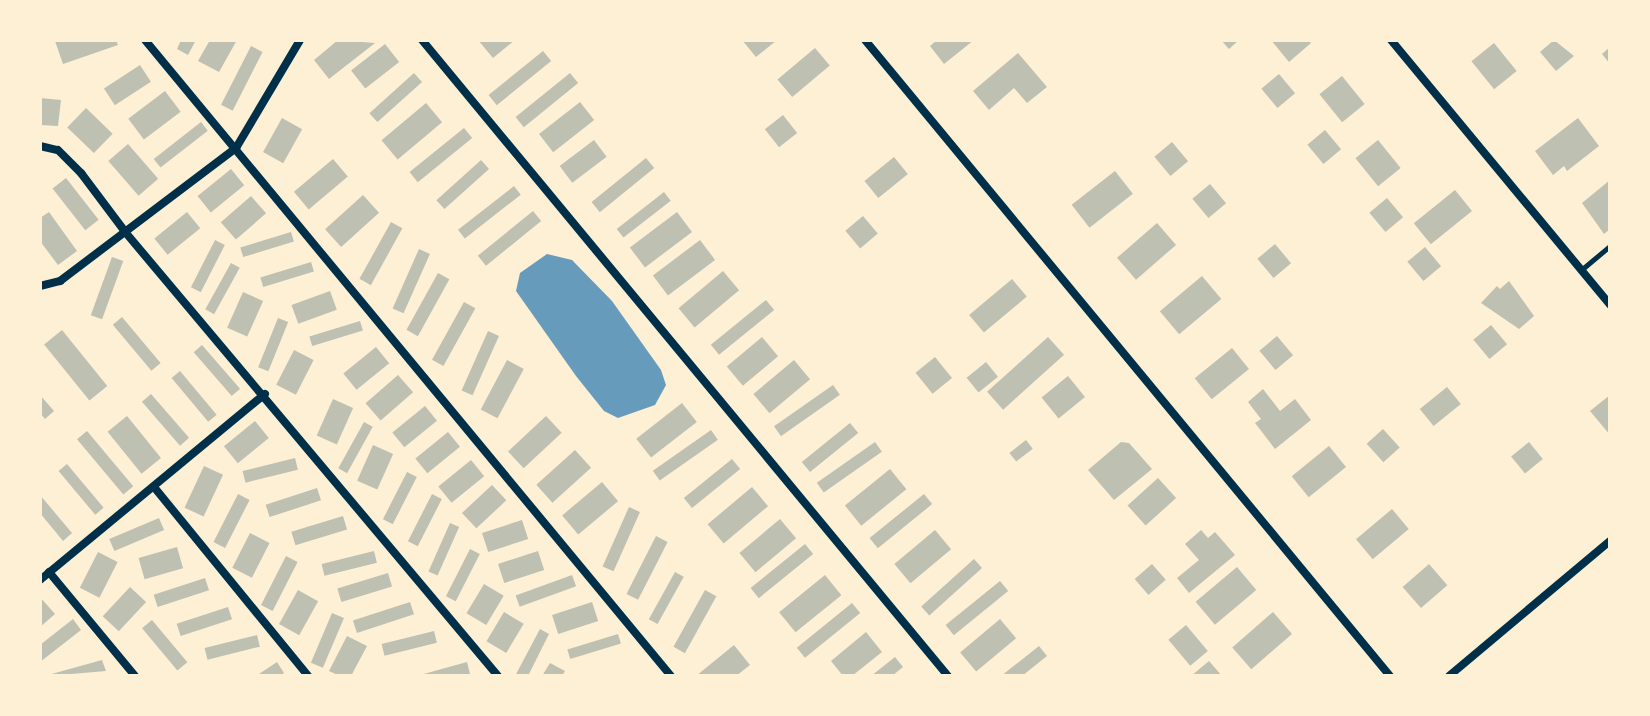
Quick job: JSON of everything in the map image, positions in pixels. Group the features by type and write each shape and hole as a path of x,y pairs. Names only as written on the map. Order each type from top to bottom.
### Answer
{"street":[{"path":"145,40 671,676"},
{"path":"40,286 60,281 236,148 300,40"},
{"path":"422,40 948,676"},
{"path":"865,40 1390,676"},
{"path":"1391,40 1610,305"},
{"path":"40,146 58,150 81,173 126,233 265,394 498,676"},
{"path":"40,580 265,394"},
{"path":"154,487 308,676"},
{"path":"1449,676 1610,541"},
{"path":"49,572 135,676"}],"lane":[{"path":"1581,270 1610,246"}],"water":[{"path":"547,254 572,260 612,301 661,370 666,385 655,405 618,418 604,411 576,376 516,291 520,273"}],"building":[{"path":"116,40 118,45 63,64 55,41"},
{"path":"181,40 196,40 188,55 177,49"},
{"path":"210,40 237,40 219,72 198,61"},
{"path":"338,40 375,43 329,79 314,60"},
{"path":"478,40 515,40 493,58"},
{"path":"742,40 777,40 756,57"},
{"path":"937,40 974,40 944,64 930,46"},
{"path":"1221,40 1239,40 1229,49"},
{"path":"1271,40 1308,40 1311,43 1289,62"},
{"path":"1554,40 1574,56 1556,71 1540,52"},
{"path":"1494,43 1517,71 1494,89 1471,61"},
{"path":"385,44 399,62 365,89 351,70"},
{"path":"251,46 263,52 233,111 221,105"},
{"path":"1610,47 1610,64 1602,54"},
{"path":"815,48 830,66 792,97 777,79"},
{"path":"543,51 551,61 497,105 489,95"},
{"path":"1018,53 1047,87 1027,103 1014,88 989,110 973,91"},
{"path":"140,65 151,82 115,105 104,88"},
{"path":"414,73 422,82 377,122 369,113"},
{"path":"570,73 578,83 524,127 516,117"},
{"path":"1279,74 1295,93 1277,108 1261,89"},
{"path":"1342,76 1365,104 1342,122 1319,94"},
{"path":"165,91 181,112 144,139 128,119"},
{"path":"40,98 61,100 58,126 40,125"},
{"path":"580,102 594,120 553,152 539,134"},
{"path":"426,103 442,122 398,159 382,140"},
{"path":"86,108 113,134 94,153 67,127"},
{"path":"783,115 797,133 779,147 765,129"},
{"path":"282,118 302,129 283,163 263,152"},
{"path":"1578,118 1599,146 1567,171 1564,166 1553,175 1535,151"},
{"path":"201,122 208,131 160,168 154,159"},
{"path":"464,128 472,138 418,182 410,172"},
{"path":"1325,130 1341,149 1323,164 1307,145"},
{"path":"594,140 607,157 572,183 560,166"},
{"path":"1378,140 1401,168 1378,186 1355,158"},
{"path":"1172,142 1188,161 1170,176 1154,157"},
{"path":"128,144 158,179 139,196 108,161"},
{"path":"894,157 908,174 878,198 864,181"},
{"path":"646,158 654,168 600,212 592,202"},
{"path":"333,159 348,177 309,209 294,192"},
{"path":"481,160 489,169 444,209 436,200"},
{"path":"231,169 244,185 211,212 198,196"},
{"path":"1115,171 1133,194 1090,228 1072,205"},
{"path":"66,178 99,220 85,230 53,188"},
{"path":"1610,180 1610,229 1604,234 1582,203"},
{"path":"1210,184 1226,203 1208,218 1192,199"},
{"path":"514,186 521,195 465,238 458,230"},
{"path":"1455,190 1472,211 1431,244 1414,223"},
{"path":"664,192 671,201 623,238 617,229"},
{"path":"363,195 379,213 341,247 325,229"},
{"path":"251,196 266,213 236,240 221,222"},
{"path":"1387,198 1403,217 1385,232 1369,213"},
{"path":"533,211 541,221 486,266 478,256"},
{"path":"49,212 77,251 58,265 40,241 40,218"},
{"path":"187,212 200,228 168,255 154,238"},
{"path":"677,212 692,232 645,267 630,248"},
{"path":"863,216 878,234 860,248 845,231"},
{"path":"391,222 402,228 371,285 359,279"},
{"path":"1157,223 1176,245 1136,280 1117,258"},
{"path":"291,232 294,242 243,257 240,247"},
{"path":"215,240 225,245 201,292 191,287"},
{"path":"700,240 715,260 668,295 653,276"},
{"path":"1275,244 1291,263 1273,278 1257,259"},
{"path":"1425,247 1441,266 1423,281 1407,262"},
{"path":"419,249 430,254 404,313 393,308"},
{"path":"112,257 123,261 102,319 91,315"},
{"path":"311,262 314,272 263,287 260,277"},
{"path":"231,263 240,268 214,314 205,309"},
{"path":"723,271 739,290 695,327 679,308"},
{"path":"438,273 449,279 418,336 406,330"},
{"path":"1202,276 1221,299 1179,334 1160,311"},
{"path":"1012,279 1027,297 984,333 969,315"},
{"path":"1509,281 1534,316 1519,329 1481,303 1497,286 1500,289"},
{"path":"330,291 337,310 298,324 291,305"},
{"path":"243,292 263,301 247,337 227,328"},
{"path":"766,300 774,310 719,355 711,345"},
{"path":"464,302 475,308 443,366 432,360"},
{"path":"122,317 161,363 151,371 113,325"},
{"path":"278,318 288,322 268,371 258,367"},
{"path":"360,321 363,331 312,346 309,336"},
{"path":"1491,325 1507,344 1489,359 1473,340"},
{"path":"62,330 107,386 89,400 44,344"},
{"path":"488,331 499,336 473,395 462,390"},
{"path":"1277,336 1293,355 1275,370 1259,351"},
{"path":"762,337 778,356 743,386 727,367"},
{"path":"1048,337 1064,355 1003,410 987,392"},
{"path":"202,345 240,389 232,396 194,352"},
{"path":"376,347 389,363 357,390 343,373"},
{"path":"1232,348 1249,369 1212,399 1195,378"},
{"path":"294,350 314,360 296,395 276,385"},
{"path":"935,357 952,378 933,394 916,373"},
{"path":"507,360 524,369 497,418 481,409"},
{"path":"794,360 810,379 769,413 753,394"},
{"path":"986,362 998,377 979,392 967,378"},
{"path":"180,371 217,415 208,422 172,378"},
{"path":"398,375 413,392 381,421 366,403"},
{"path":"1068,376 1085,397 1059,418 1042,397"},
{"path":"833,385 840,395 781,436 774,426"},
{"path":"1447,387 1461,404 1434,426 1420,409"},
{"path":"1263,389 1280,411 1295,399 1311,420 1275,449 1255,423 1261,419 1248,402"},
{"path":"151,394 189,438 180,446 142,402"},
{"path":"40,395 54,411 45,419 40,413"},
{"path":"1610,395 1610,435 1590,411"},
{"path":"333,399 353,408 337,444 317,436"},
{"path":"682,403 697,422 651,458 636,439"},
{"path":"425,406 437,421 404,447 392,432"},
{"path":"127,416 161,458 142,474 108,432"},
{"path":"546,416 562,433 524,468 508,451"},
{"path":"255,421 269,438 238,463 224,446"},
{"path":"364,422 373,427 347,473 338,468"},
{"path":"850,423 858,433 810,472 802,462"},
{"path":"1383,429 1400,448 1383,462 1367,444"},
{"path":"711,430 718,440 660,481 653,471"},
{"path":"87,431 133,486 123,495 77,439"},
{"path":"448,432 460,447 427,473 415,458"},
{"path":"1026,440 1033,449 1016,462 1009,453"},
{"path":"875,442 882,452 824,493 817,483"},
{"path":"1121,442 1129,443 1152,469 1114,500 1088,470"},
{"path":"1529,442 1543,459 1525,474 1511,456"},
{"path":"373,445 393,454 377,490 357,481"},
{"path":"1329,446 1346,467 1309,497 1292,476"},
{"path":"575,450 591,468 552,503 536,485"},
{"path":"295,458 298,470 246,483 243,471"},
{"path":"732,459 740,469 692,508 684,498"},
{"path":"471,460 484,476 452,503 438,486"},
{"path":"67,464 104,508 95,515 59,471"},
{"path":"204,466 223,475 204,517 185,508"},
{"path":"890,469 906,489 861,526 845,506"},
{"path":"407,472 417,477 393,524 383,519"},
{"path":"1158,478 1176,498 1146,525 1128,505"},
{"path":"602,482 618,501 578,535 562,515"},
{"path":"492,485 506,500 476,528 462,513"},
{"path":"752,487 768,506 724,543 708,524"},
{"path":"317,488 321,500 270,517 266,505"},
{"path":"238,494 250,500 225,548 213,542"},
{"path":"432,494 442,499 418,546 408,541"},
{"path":"924,494 932,504 878,548 870,538"},
{"path":"40,495 72,533 63,541 40,513"},
{"path":"629,507 640,512 614,571 603,566"},
{"path":"1392,509 1409,529 1373,559 1356,539"},
{"path":"343,516 347,529 295,545 291,532"},
{"path":"159,518 164,530 114,551 109,539"},
{"path":"780,519 796,538 755,572 739,553"},
{"path":"522,520 528,539 488,552 482,533"},
{"path":"450,523 459,527 438,575 428,571"},
{"path":"935,530 951,549 910,583 894,564"},
{"path":"1201,530 1208,538 1215,532 1235,555 1189,593 1177,578 1199,560 1185,544"},
{"path":"250,533 270,543 252,578 232,568"},
{"path":"656,536 668,542 638,600 626,594"},
{"path":"805,544 813,554 759,598 751,588"},
{"path":"177,547 183,568 145,579 139,558"},
{"path":"470,549 480,554 456,601 446,596"},
{"path":"374,551 377,563 325,576 322,564"},
{"path":"538,551 544,570 504,583 498,564"},
{"path":"98,552 118,562 99,598 80,588"},
{"path":"286,556 298,562 273,611 261,605"},
{"path":"974,559 982,568 929,615 921,607"},
{"path":"1152,564 1166,580 1148,595 1135,579"},
{"path":"1429,564 1447,585 1421,608 1403,587"},
{"path":"1237,567 1256,590 1215,625 1196,602"},
{"path":"675,572 684,577 658,624 649,619"},
{"path":"388,573 392,586 341,602 337,588"},
{"path":"572,575 576,586 520,607 516,596"},
{"path":"825,575 841,595 796,632 779,612"},
{"path":"205,578 209,590 158,607 154,595"},
{"path":"1000,581 1008,591 954,635 946,625"},
{"path":"484,584 504,596 486,625 466,613"},
{"path":"130,587 146,602 119,631 103,616"},
{"path":"298,590 318,601 299,635 279,624"},
{"path":"705,590 716,596 685,653 673,647"},
{"path":"40,597 55,614 40,627"},
{"path":"410,602 414,614 357,633 353,621"},
{"path":"592,602 598,621 558,634 552,615"},
{"path":"852,603 860,613 805,658 797,648"},
{"path":"228,607 232,619 181,636 177,624"},
{"path":"504,612 524,624 506,653 486,641"},
{"path":"1273,612 1292,634 1251,669 1232,647"},
{"path":"332,613 344,618 323,668 311,663"},
{"path":"73,619 81,630 40,662 40,645"},
{"path":"1000,619 1016,638 976,672 960,652"},
{"path":"152,620 187,662 177,670 142,628"},
{"path":"1186,625 1208,651 1190,666 1168,640"},
{"path":"540,629 549,634 528,676 515,676"},
{"path":"434,631 437,643 385,656 382,644"},
{"path":"866,632 882,652 852,676 843,676 831,661"},
{"path":"618,634 621,644 570,659 567,649"},
{"path":"257,635 260,647 208,660 205,648"},
{"path":"347,636 367,646 351,676 340,676 329,671"},
{"path":"734,645 750,665 736,676 696,676"},
{"path":"1039,646 1047,656 1022,676 1001,676"},
{"path":"895,657 903,667 892,676 871,676"},
{"path":"102,660 106,671 48,676 48,675"},
{"path":"1209,661 1222,676 1191,676"},
{"path":"277,662 284,673 279,676 256,676"},
{"path":"467,662 470,674 420,676 420,675"},
{"path":"550,663 565,671 562,676 542,676"}]}
